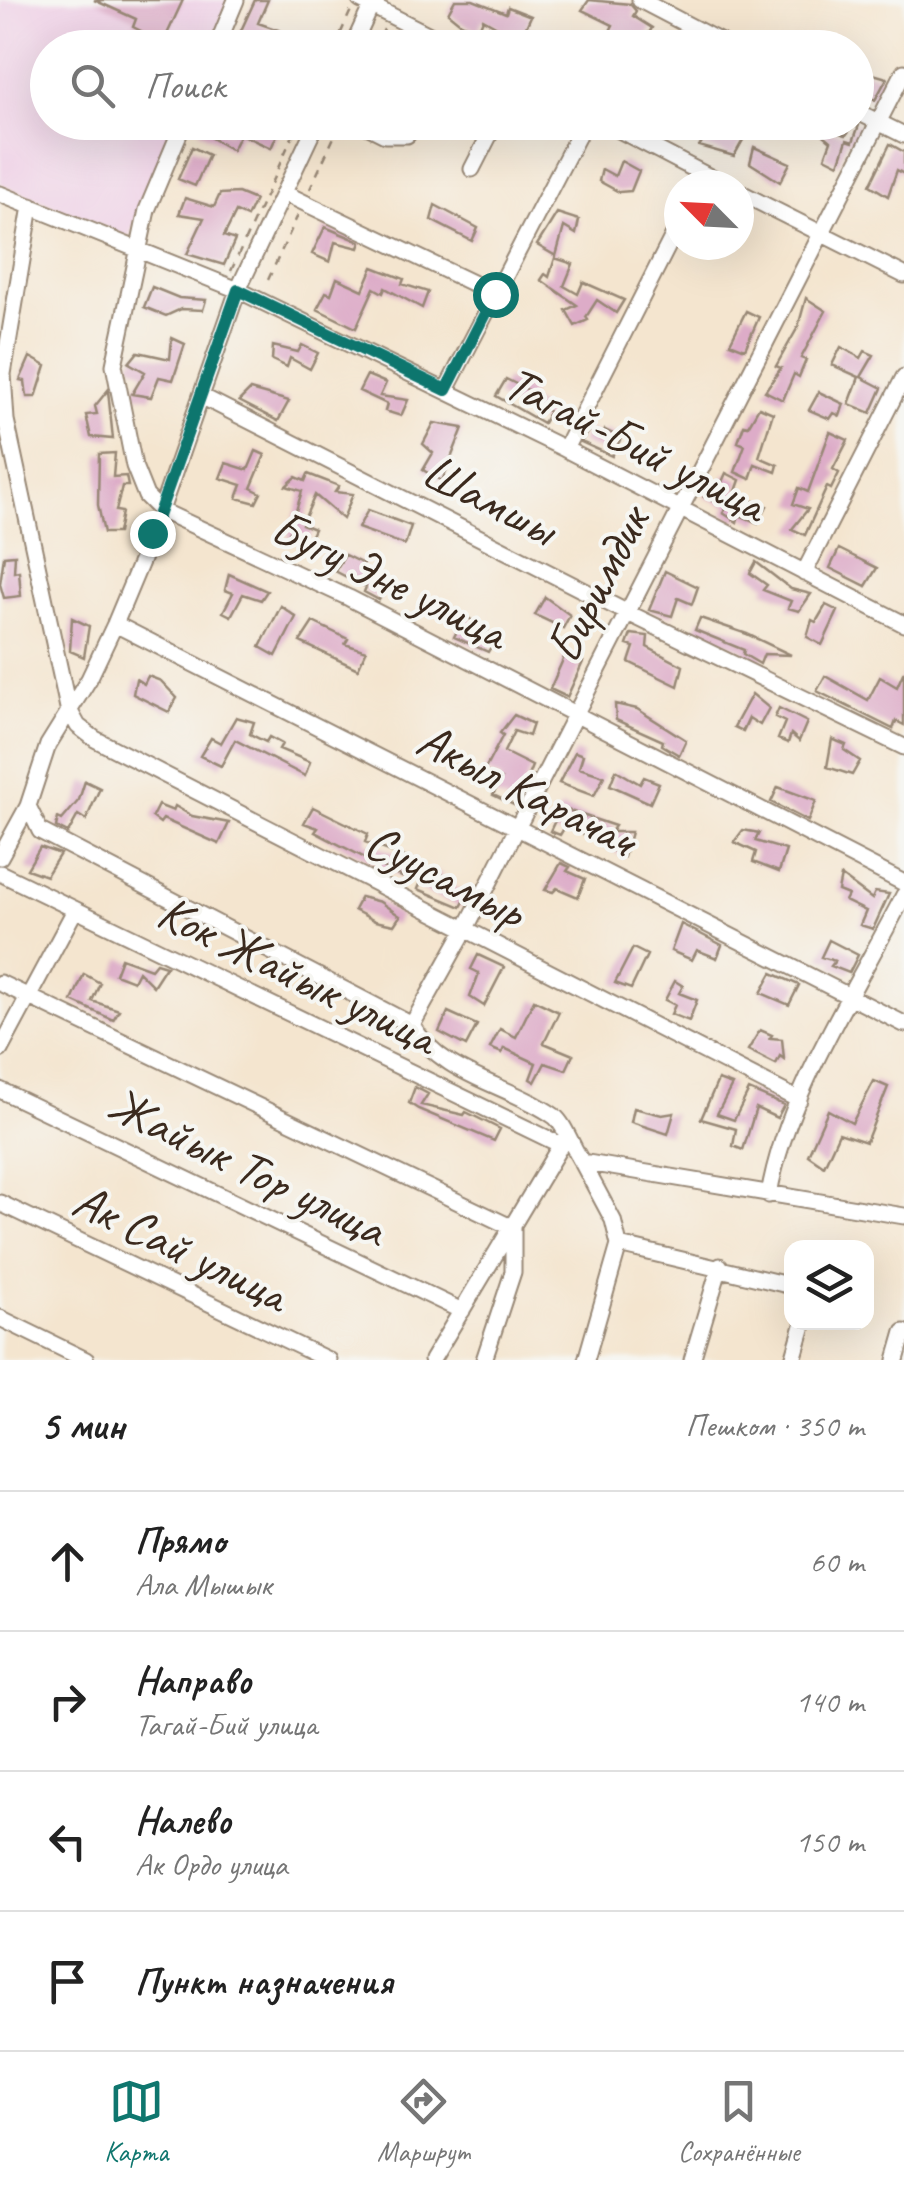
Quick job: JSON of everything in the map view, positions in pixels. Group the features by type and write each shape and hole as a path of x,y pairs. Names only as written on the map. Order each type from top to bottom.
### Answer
{"street":[{"path":"224,30 236,0"},
{"path":"640,0 698,30"},
{"path":"357,30 365,3 419,30"},
{"name":"Биримдик","path":"874,130 904,72"},
{"path":"874,120 904,135"},
{"path":"160,510 146,496 134,466 114,365 136,249 147,210 176,140"},
{"path":"0,856 28,806 48,744 88,679 115,624 203,397 238,290 309,140"},
{"path":"472,169 487,140"},
{"path":"446,390 575,140"},
{"path":"634,140 684,170"},
{"name":"Биримдик","path":"412,1025 465,930 869,140"},
{"path":"284,192 495,294"},
{"name":"Тагай-Бий улица","path":"0,194 238,290 566,449 904,624"},
{"path":"754,199 904,274"},
{"path":"32,206 3,374 6,420 68,708"},
{"path":"566,449 664,254"},
{"path":"804,573 904,377"},
{"name":"Шамшы","path":"203,397 626,612 904,746"},
{"name":"Бугу Эне улица","path":"160,510 349,598 904,883"},
{"name":"Акыл Карачач","path":"115,624 904,1024"},
{"name":"Суусамыр","path":"68,708 78,726 95,738 799,1100"},
{"path":"28,806 40,831 412,1025 425,1047 446,1062 555,1117 564,1126 563,1142 432,1360"},
{"name":"Кок Жайык улица","path":"0,874 563,1142"},
{"path":"769,1194 775,1157 799,1100 904,896"},
{"path":"0,1050 75,910"},
{"path":"0,983 513,1228"},
{"name":"Жайык Тор улица","path":"0,1090 462,1312"},
{"path":"563,1142 582,1162 614,1220 619,1244 586,1360"},
{"path":"582,1162 904,1216"},
{"name":"Ак Сай улица","path":"0,1203 328,1360"},
{"path":"484,1360 513,1272 513,1228"},
{"path":"619,1244 784,1284"},
{"path":"692,1360 720,1266"},
{"path":"0,1318 86,1360"},
{"path":"793,1360 802,1330"},
{"path":"896,1360 904,1332"}],"path":[{"path":"346,30 365,3"},
{"path":"230,273 291,140"}],"shaded area":[{"path":"0,0 230,0 217,30 30,30 30,140 171,140 129,238 0,184"}],"building":[{"path":"94,0 183,0 169,30 139,30 133,27 136,19"},
{"path":"255,0 268,0 258,23 278,30 241,30"},
{"path":"455,0 473,0 506,13 508,7 531,16 526,27 535,30 498,30 483,19 476,30 448,13"},
{"path":"589,0 630,4 636,11 633,16 652,28 610,30 613,25 582,10"},
{"path":"874,74 887,78 874,100"},
{"path":"215,140 237,140 232,150"},
{"path":"253,140 275,140 271,148"},
{"path":"704,140 743,140 734,156 699,146"},
{"path":"847,140 839,164 825,157 831,141"},
{"path":"890,144 904,152 904,174 897,170 888,196 870,185"},
{"path":"192,147 209,155 195,186 178,179"},
{"path":"754,147 790,163 780,182 750,163"},
{"path":"621,161 639,171 631,191 619,192 599,181 602,169 615,176"},
{"path":"238,193 255,200 247,217 236,212 224,236 235,240 224,265 187,254 204,218 179,214 185,198 214,207 220,194"},
{"path":"435,205 478,228 472,241 431,220"},
{"path":"557,213 579,220 576,234 564,227 556,256 537,245"},
{"path":"325,227 361,242 359,248 335,242 330,262 312,254"},
{"path":"555,258 573,264 564,286 578,294 583,282 624,300 616,313 597,300 586,317 588,320 575,326 566,310 577,305 541,280 545,274 549,277"},
{"path":"373,267 404,279 402,284 428,292 422,308 385,288 383,293 374,288 356,328 317,309 326,292 331,294 337,278 363,290"},
{"path":"152,287 179,298 206,300 203,310 181,309 166,316 144,307"},
{"path":"806,298 826,311 801,358 806,360 799,377 794,374 783,400 765,391 781,368 776,366 798,327"},
{"path":"746,311 759,317 745,349 730,343"},
{"path":"172,338 185,344 173,380 159,377 151,397 132,394 145,372 129,363 138,352 170,359"},
{"path":"302,345 318,353 310,369 290,358 287,367 272,360 273,346 298,352"},
{"path":"841,347 861,358 865,351 874,355 861,377 882,388 871,413 849,404 859,377 832,365"},
{"path":"30,357 46,366 36,397 27,397 25,381 20,380"},
{"path":"367,375 386,383 380,396 408,400 401,416 385,411 387,404 359,391"},
{"path":"506,379 532,392 528,400 549,412 543,423 496,396"},
{"path":"108,390 113,439 91,437 86,415 97,414 95,406"},
{"path":"250,390 289,401 278,421 239,401"},
{"path":"819,392 844,404 840,416 834,413 830,419 809,410"},
{"path":"759,407 773,413 759,457 778,465 776,472 755,464 750,479 735,472 745,445 738,442 744,425 748,426"},
{"path":"434,423 463,428 442,481 423,470 433,453 423,444"},
{"path":"589,429 601,439 605,430 621,438 612,456 581,442"},
{"path":"830,432 848,440 833,469 839,473 831,489 827,487 805,535 792,529 808,509 793,504 799,488 808,492"},
{"path":"256,451 265,455 251,488 261,493 256,503 237,498 242,485 220,478 226,463 248,470"},
{"path":"115,453 113,477 126,476 128,486 122,486 116,511 122,512 118,533 104,533 98,505 99,454"},
{"path":"726,473 740,480 735,494 767,506 758,523 739,515 737,522 723,513 728,506 704,497 710,490 717,493"},
{"path":"308,474 339,486 335,492 353,494 343,519 315,495 302,524 314,529 306,546 288,537 302,491 286,486 296,477 305,481"},
{"path":"368,510 411,526 405,545 358,528"},
{"path":"839,549 877,568 866,586 830,568"},
{"path":"15,555 14,572 19,571 21,596 4,598 0,584 4,556"},
{"path":"345,555 363,564 360,569 388,582 379,600 364,592 366,587 335,571"},
{"path":"756,562 791,589 811,594 799,611 788,608 791,601 763,590 767,585 750,573"},
{"path":"665,571 698,587 692,604 678,598 672,616 649,610"},
{"path":"229,574 267,591 261,600 243,594 231,616 223,612 233,593 225,590"},
{"path":"545,597 570,615 563,628 535,615"},
{"path":"826,605 838,611 822,645 807,637 812,620 816,622"},
{"path":"281,606 296,617 276,656 260,647"},
{"path":"465,616 483,627 474,646 454,637"},
{"path":"72,618 89,626 84,657 70,651"},
{"path":"700,618 791,655 764,654 760,664 743,654 744,650 695,630"},
{"path":"313,622 348,639 345,644 366,651 358,669 300,642"},
{"path":"488,631 496,638 488,652 474,646"},
{"path":"631,634 648,636 647,647 683,666 678,686 629,662 634,647 627,645"},
{"path":"565,655 583,662 567,697 550,689"},
{"path":"904,671 904,725 896,721 893,729 817,691 825,676 868,700 880,677 897,687"},
{"path":"148,676 161,681 177,698 169,712 133,694 136,679 144,684"},
{"path":"752,694 769,708 760,725 749,718 743,731 734,727"},
{"path":"615,704 637,709 686,740 679,755 662,745 663,741 616,720"},
{"path":"779,708 807,722 799,741 791,734 788,743 778,739 785,722 775,717"},
{"path":"514,715 533,724 529,736 514,731 504,752 532,766 516,806 493,795 501,779 484,771 503,735 500,733"},
{"path":"236,717 254,722 250,734 266,742 269,737 282,744 279,749 310,762 305,776 235,740 221,766 200,756 211,738 221,743"},
{"path":"832,739 846,745 844,750 860,761 852,775 827,767"},
{"path":"575,752 583,755 579,768 604,776 594,796 559,783"},
{"path":"616,770 640,784 644,777 659,783 650,803 610,785"},
{"path":"85,781 100,788 86,820 78,815 68,833 56,827 58,818 62,820 79,800"},
{"path":"778,787 816,801 808,821 771,802"},
{"path":"158,805 173,811 175,806 192,816 229,823 219,844 163,819 160,823 152,817"},
{"path":"313,807 368,834 365,842 413,860 402,877 315,832 318,828 304,823"},
{"path":"561,808 615,826 611,832 631,832 624,857 566,825 560,835 550,831"},
{"path":"743,830 759,833 755,841 786,850 779,872 753,862 756,852 734,842"},
{"path":"40,847 60,854 46,876 27,869"},
{"path":"561,863 570,867 567,871 585,879 578,897 557,888 553,892 545,890"},
{"path":"426,870 442,874 439,880 468,894 461,907 418,889"},
{"path":"841,876 872,899 875,892 889,894 873,929 860,925 866,911 845,901 848,895 838,891"},
{"path":"361,897 380,902 400,916 394,925 375,921 354,910"},
{"path":"681,924 722,945 717,958 697,950 692,960 671,951"},
{"path":"829,940 858,955 849,973 831,966 835,961 821,957"},
{"path":"633,948 647,955 631,989 615,983"},
{"path":"478,955 504,967 484,1006 470,997 479,973 471,969"},
{"path":"121,958 151,969 156,963 166,966 153,986 138,971 133,981 115,974"},
{"path":"772,973 799,985 789,1005 761,993"},
{"path":"84,974 100,983 92,1001 119,1010 113,1020 72,1001"},
{"path":"675,981 683,986 679,993 697,1000 689,1021 671,1014 675,1005 665,1000"},
{"path":"534,1000 559,1012 544,1043 573,1055 566,1070 545,1063 535,1082 530,1079 536,1063 504,1048 502,1053 490,1048 500,1029 516,1037"},
{"path":"448,1012 477,1025 466,1046 439,1032"},
{"path":"760,1030 772,1035 770,1038 782,1039 784,1059 780,1056 776,1064 748,1050"},
{"path":"718,1080 732,1085 717,1114 734,1120 749,1090 784,1105 777,1118 756,1108 743,1150 733,1146 736,1129 701,1119"},
{"path":"874,1081 888,1087 866,1142 839,1133 824,1166 808,1155 828,1110 852,1123"},
{"path":"415,1087 428,1094 421,1105 464,1115 466,1112 500,1129 494,1141 409,1103"},
{"path":"634,1108 662,1115 674,1113 668,1134 631,1122"}],"route":[{"path":"152,533 238,290 446,390 495,294"}]}
